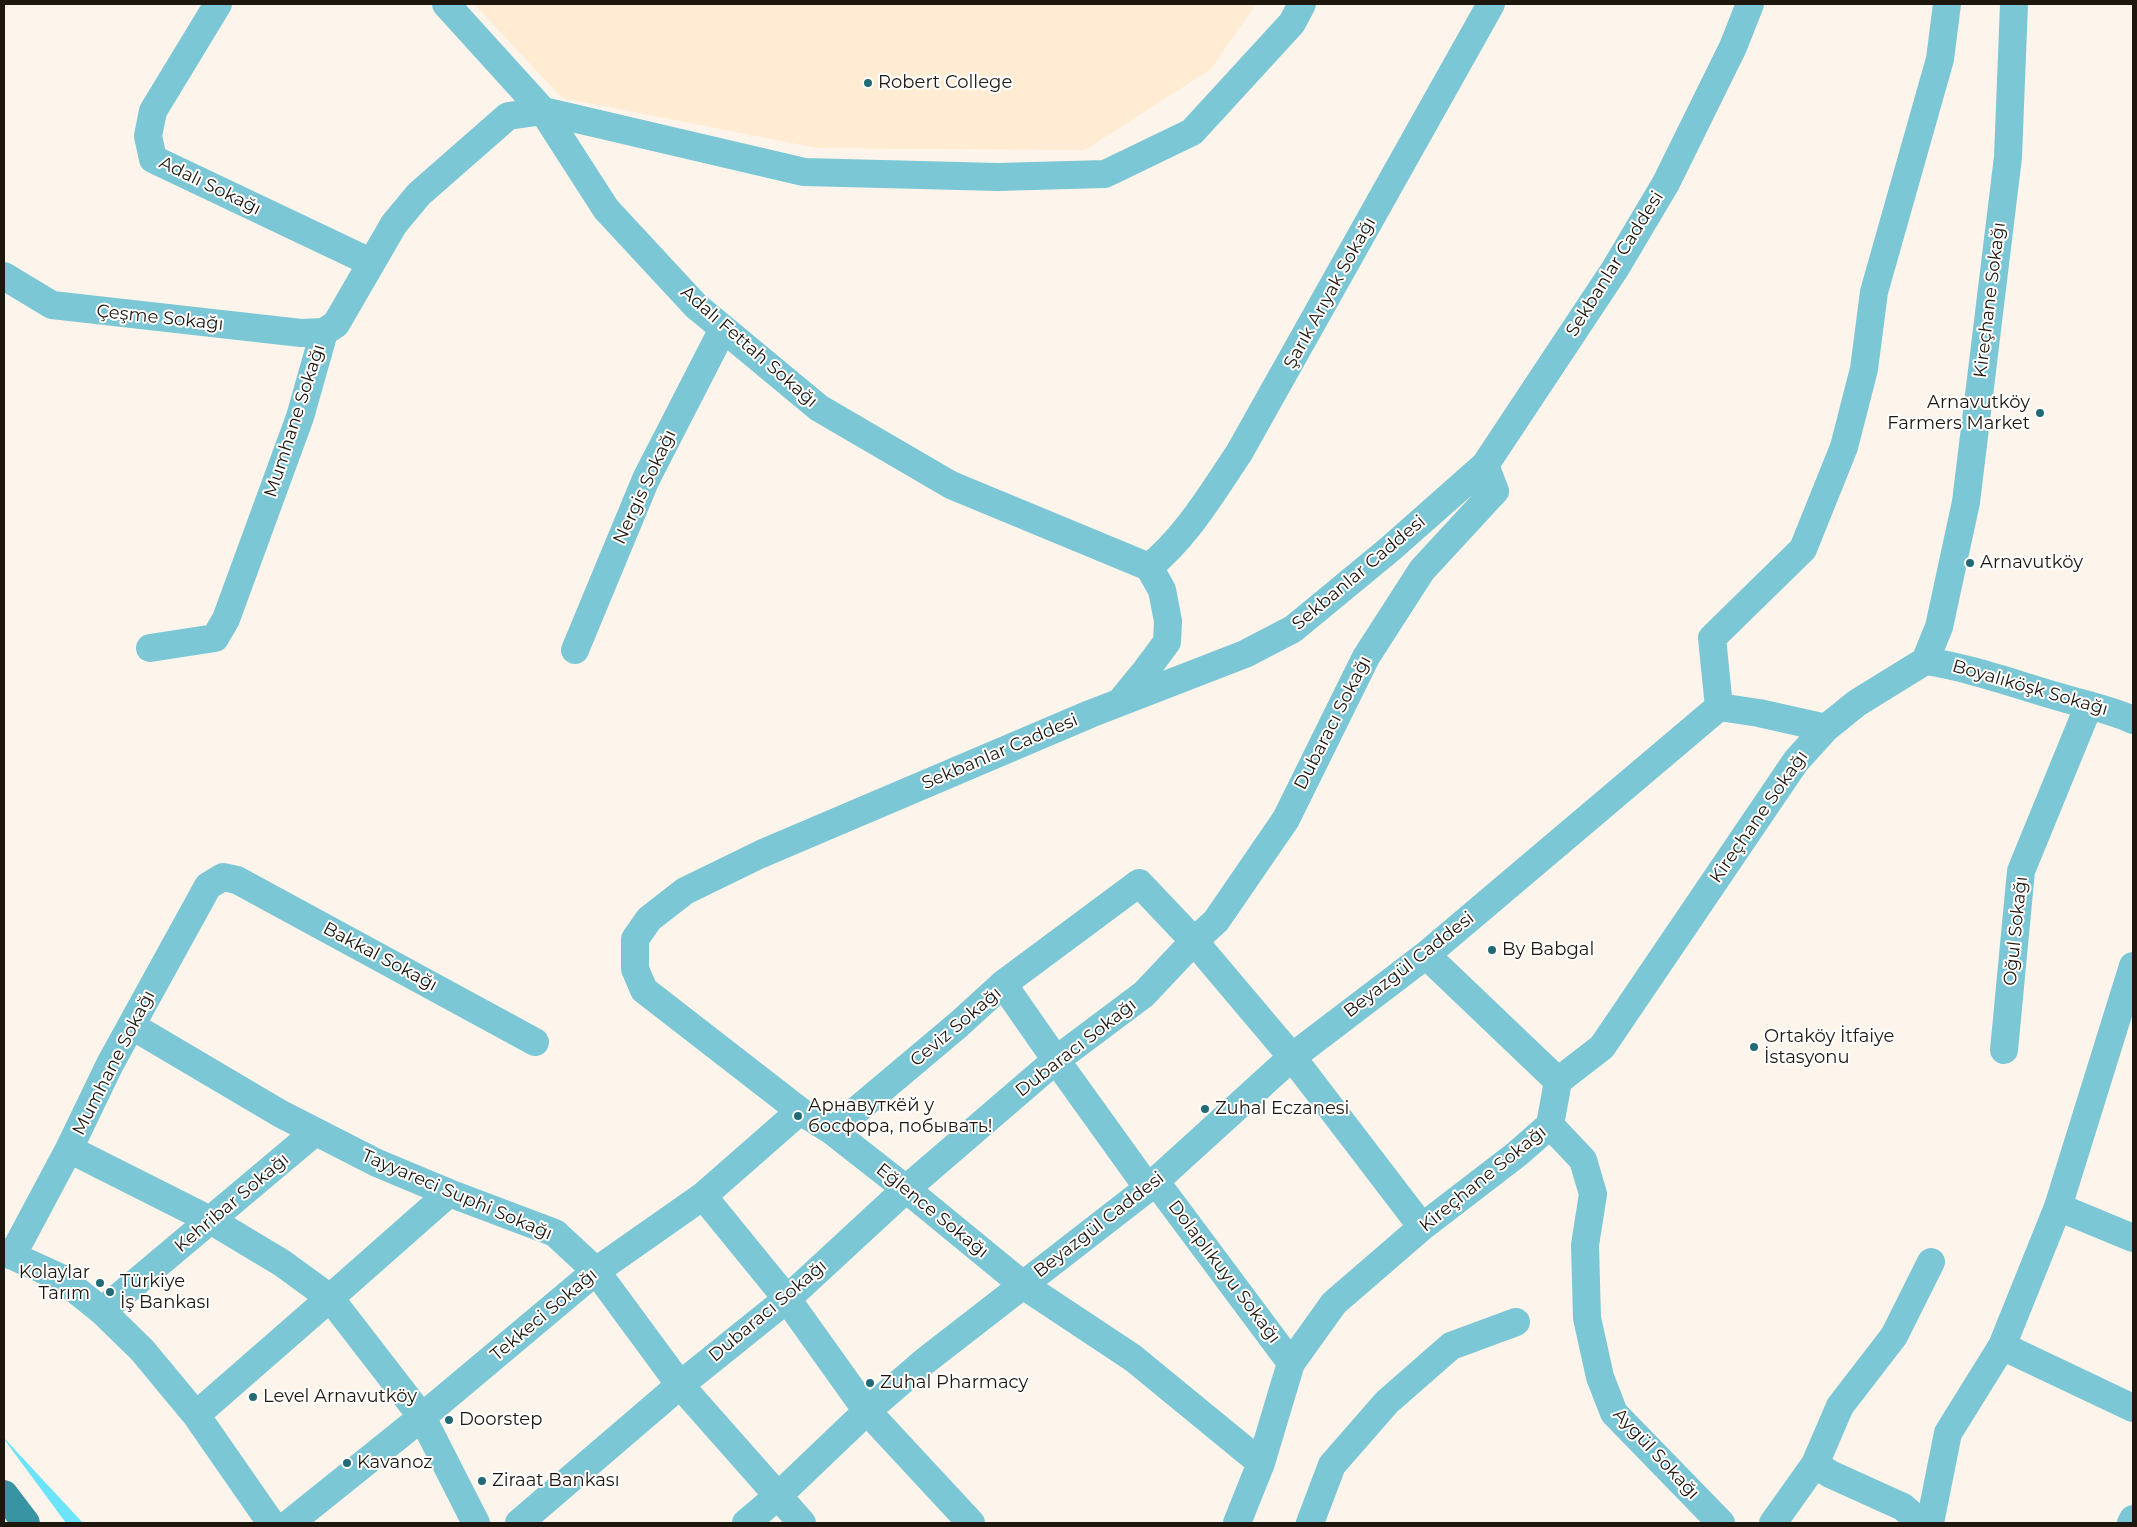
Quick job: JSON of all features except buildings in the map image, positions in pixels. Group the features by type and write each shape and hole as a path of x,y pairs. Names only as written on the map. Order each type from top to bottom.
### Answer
{"main road":[{"path":"4,1494 26,1523"}],"street":[{"name":"Adalı Sokağı","path":"218,4 153,111 148,136 153,159 370,262"},
{"name":"Adalı Fettah Sokağı","path":"446,4 543,111 606,209 696,306 819,408 951,484 1149,567"},
{"path":"543,111 804,172 998,177 1105,174 1192,132 1292,23 1302,4"},
{"name":"Şarık Arıyak Sokağı","path":"1149,567 1166,553 1192,523 1240,453 1491,4"},
{"name":"Sekbanlar Caddesi","path":"635,939 649,919 694,887 761,854 1119,703 1245,654 1293,629 1390,549 1485,465 1615,269 1666,183 1734,47 1750,4"},
{"path":"1826,728 1759,713 1719,707 1712,638 1803,549 1844,447 1864,369 1874,292 1940,59 1947,4"},
{"name":"Kireçhane Sokağı","path":"1237,1523 1261,1464 1291,1363 1334,1303 1422,1227 1517,1154 1550,1125 1558,1082 1602,1047 1796,761 1826,728 1857,703 1925,661 1939,627 1966,502 2008,157 2014,4"},
{"name":"Mumhane Sokağı","path":"150,648 215,638 226,619 300,417 324,332 336,324 370,262 394,224 419,194 508,116 543,111"},
{"name":"Çeşme Sokağı","path":"4,276 52,305 301,333 324,332"},
{"name":"Nergis Sokağı","path":"575,650 646,479 723,329"},
{"name":"Dubaracı Sokağı","path":"519,1523 680,1385 787,1299 906,1188 1056,1060 1144,994 1194,941 1216,921 1286,818 1366,657 1422,570 1494,491 1485,465"},
{"path":"1119,703 1167,642 1168,621 1162,590 1149,567"},
{"name":"Boyalıköşk Sokağı","path":"1925,661 1950,665 2089,705 2133,720"},
{"name":"Oğul Sokağı","path":"2004,1050 2021,871 2089,705"},
{"name":"Beyazgül Caddesi","path":"746,1523 925,1361 1152,1185 1292,1057 1426,955 1719,707"},
{"name":"Mumhane Sokağı","path":"8,1254 70,1149 110,1064 208,886 223,877"},
{"name":"Bakkal Sokağı","path":"223,877 237,880 535,1042"},
{"path":"1004,984 1139,883 1194,941 1292,1057 1422,1227"},
{"name":"Eğlence Sokağı","path":"635,939 635,969 644,990 800,1111 832,1131 906,1188 1023,1285 1133,1358 1261,1464"},
{"path":"1426,955 1558,1082"},
{"path":"1930,1523 1948,1433 2002,1346 2058,1207 2133,966"},
{"name":"Ceviz Sokağı","path":"832,1131 1004,984 1056,1060 1152,1185"},
{"name":"Tayyareci Suphi Sokağı","path":"132,1026 281,1114 377,1164 449,1194 555,1233 596,1272 680,1385 802,1523"},
{"name":"Tekkeci Sokağı","path":"290,1523 422,1417 596,1272 703,1196 800,1111"},
{"name":"Aygül Sokağı","path":"1550,1125 1583,1160 1593,1194 1584,1245 1587,1318 1600,1377 1614,1413 1721,1523"},
{"name":"Kehribar Sokağı","path":"102,1311 212,1221 315,1132"},
{"path":"70,1149 212,1221 282,1263 330,1298 422,1417 476,1523"},
{"name":"Dolaplıkuyu Sokağı","path":"1152,1185 1291,1363"},
{"path":"196,1414 449,1194"},
{"path":"703,1196 787,1299 867,1412 971,1523"},
{"path":"2058,1207 2133,1238"},
{"path":"8,1254 61,1278 102,1311 142,1350 196,1414 271,1523"},
{"path":"1773,1523 1815,1464 1840,1406 1894,1336 1931,1262"},
{"path":"1310,1523 1332,1465 1387,1402 1450,1346 1516,1322"},
{"path":"2002,1346 2133,1408"},
{"path":"1815,1464 1830,1474 1903,1507 1921,1523"},
{"path":"2131,1523 2133,1519"}],"shaded area":[{"name":"Robert College","path":"474,4 1256,4 1211,69 1085,150 817,148 562,98"}],"water":[{"path":"4,1438 83,1523 4,1523"}],"pier":[{"path":"4,1439 66,1523 4,1523"}],"place":[{"name":"Robert College","path":"868,83"},
{"name":"Arnavutköy Farmers Market","path":"2040,413"},
{"name":"Arnavutköy","path":"1970,563"},
{"name":"By Babgal","path":"1492,950"},
{"name":"Ortaköy İtfaiye İstasyonu","path":"1754,1047"},
{"name":"Zuhal Eczanesi","path":"1205,1109"},
{"name":"Арнавуткёй у босфора, побывать!","path":"798,1116"},
{"name":"Kolaylar Tarım","path":"100,1283"},
{"name":"Türkiye İş Bankası","path":"110,1292"},
{"name":"Zuhal Pharmacy","path":"870,1383"},
{"name":"Level Arnavutköy","path":"253,1397"},
{"name":"Doorstep","path":"449,1420"},
{"name":"Kavanoz","path":"347,1463"},
{"name":"Ziraat Bankası","path":"482,1481"}]}
